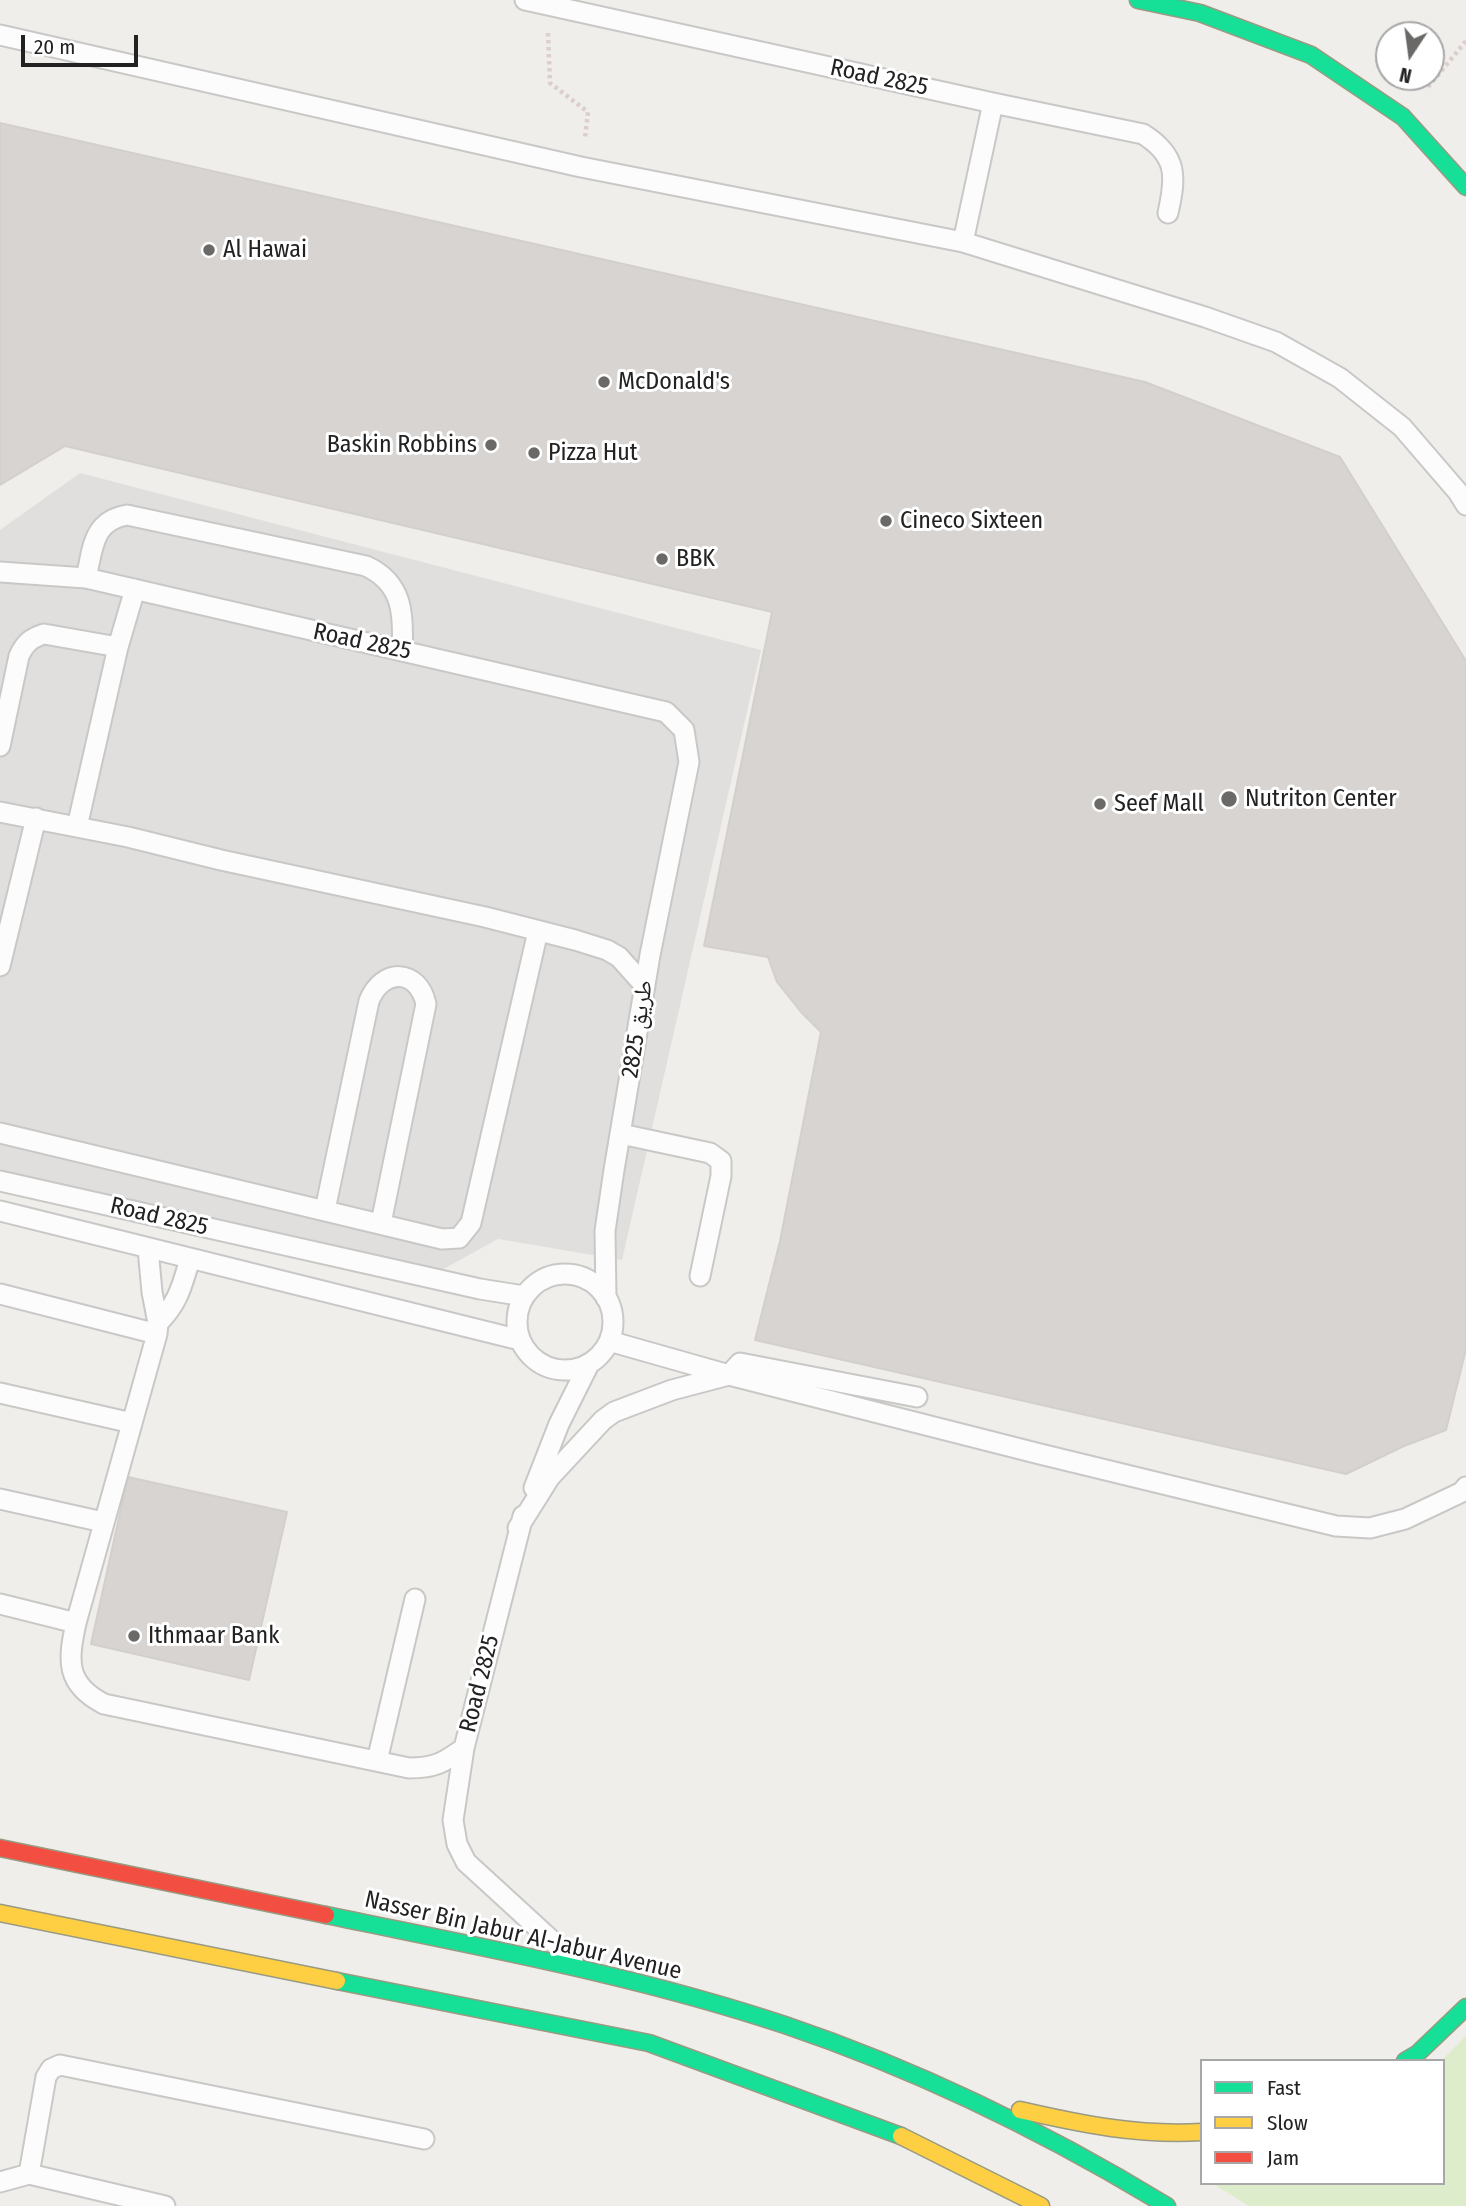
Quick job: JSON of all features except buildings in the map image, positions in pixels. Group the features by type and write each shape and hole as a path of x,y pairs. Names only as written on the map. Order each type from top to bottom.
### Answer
{"main road":[{"path":"1138,0 1200,13 1311,55 1403,117 1466,187"},
{"name":"Nasser Bin Jabur Al-Jabur Avenue","path":"4,1847 582,1968 677,1993 810,2035 964,2097 1128,2182 1167,2206"},
{"path":"0,1913 649,2043 892,2132 1041,2206"},
{"path":"1408,2059 1466,2007"},
{"path":"964,2097 1108,2130 1170,2136 1200,2132"},
{"path":"892,2132 957,2181"}],"lane":[{"name":"Road 2825","path":"525,0 1143,134 1161,148 1172,168 1174,184 1168,213"},
{"path":"0,35 581,167 962,242 1205,317 1276,342 1340,378 1402,427 1466,505"},
{"path":"962,242 993,103"},
{"path":"86,578 102,527 108,520 127,515 366,566 388,580 395,591 400,603 402,650"},
{"name":"Road 2825","path":"0,572 86,578 666,712 684,730 689,762 645,986"},
{"path":"77,827 118,647 135,589"},
{"path":"0,746 19,656 24,645 44,634 118,647"},
{"path":"0,812 538,931 607,950 619,957 645,986"},
{"path":"0,966 36,818"},
{"path":"0,1133 442,1239 459,1238 471,1223 538,931"},
{"path":"325,1210 369,1001 373,990 381,981 393,976 405,977 416,982 424,992 426,1004 381,1223"},
{"name":"طريق 2825","path":"606,1298 605,1231 645,986"},
{"path":"621,1134 710,1153 720,1161 721,1176 701,1276"},
{"name":"Road 2825","path":"0,1181 480,1289 524,1296"},
{"name":"Road 2825","path":"0,1211 520,1340"},
{"path":"148,1249 157,1328"},
{"path":"190,1259 182,1291 157,1328 103,1522 76,1623 70,1662 74,1676 81,1688 104,1704 409,1768 439,1765 464,1748"},
{"path":"589,1364 577,1369 550,1368 537,1362 527,1352 520,1340 518,1310 524,1296 535,1284 550,1276 566,1274 589,1281 606,1298 612,1319 609,1341 729,1375 1336,1526 1370,1528 1405,1519 1462,1492 1466,1487"},
{"path":"0,1294 157,1328"},
{"name":"Road 2825","path":"582,1968 466,1862 457,1844 453,1820 464,1748 518,1528 559,1424 589,1364 601,1354 609,1341"},
{"path":"518,1528 550,1477 603,1420 614,1412 672,1390 729,1375 736,1364 917,1397"},
{"path":"0,1393 132,1423"},
{"path":"0,1499 103,1522"},
{"path":"377,1761 415,1599"},
{"path":"0,1604 76,1623"},
{"path":"29,2174 46,2077 51,2068 60,2065 424,2139"},
{"path":"0,2182 29,2174 166,2206"}],"path":[{"path":"547,5 550,83 589,112 581,167"},
{"path":"1403,117 1466,41"}],"green space":[{"path":"1466,2036 1466,2206 1249,2206 1215,2185 1445,2185 1443,2059"}],"shaded area":[{"path":"80,473 761,650 622,1260 498,1239 440,1271 0,1171 0,530"}],"traffic: fast":[{"path":"1138,0 1200,13 1311,55 1403,117 1466,187"},
{"path":"326,1915 614,1977 672,1991 785,2025 884,2062 981,2105 1075,2153 1167,2206"},
{"path":"337,1981 649,2043 901,2136"},
{"path":"1408,2059 1466,2007"}],"traffic: slow":[{"path":"0,1913 337,1981"},
{"path":"1020,2110 1133,2130 1200,2132"},
{"path":"901,2136 1041,2206"}],"traffic: jam":[{"path":"0,1848 326,1915"}],"place":[{"name":"Al Hawai","path":"209,250"},
{"name":"McDonald's","path":"604,382"},
{"name":"Baskin Robbins","path":"491,445"},
{"name":"Pizza Hut","path":"534,453"},
{"name":"Cineco Sixteen","path":"886,521"},
{"name":"BBK","path":"662,559"},
{"name":"Nutriton Center","path":"1229,799"},
{"name":"Seef Mall","path":"1100,804"},
{"name":"Ithmaar Bank","path":"134,1636"}]}
